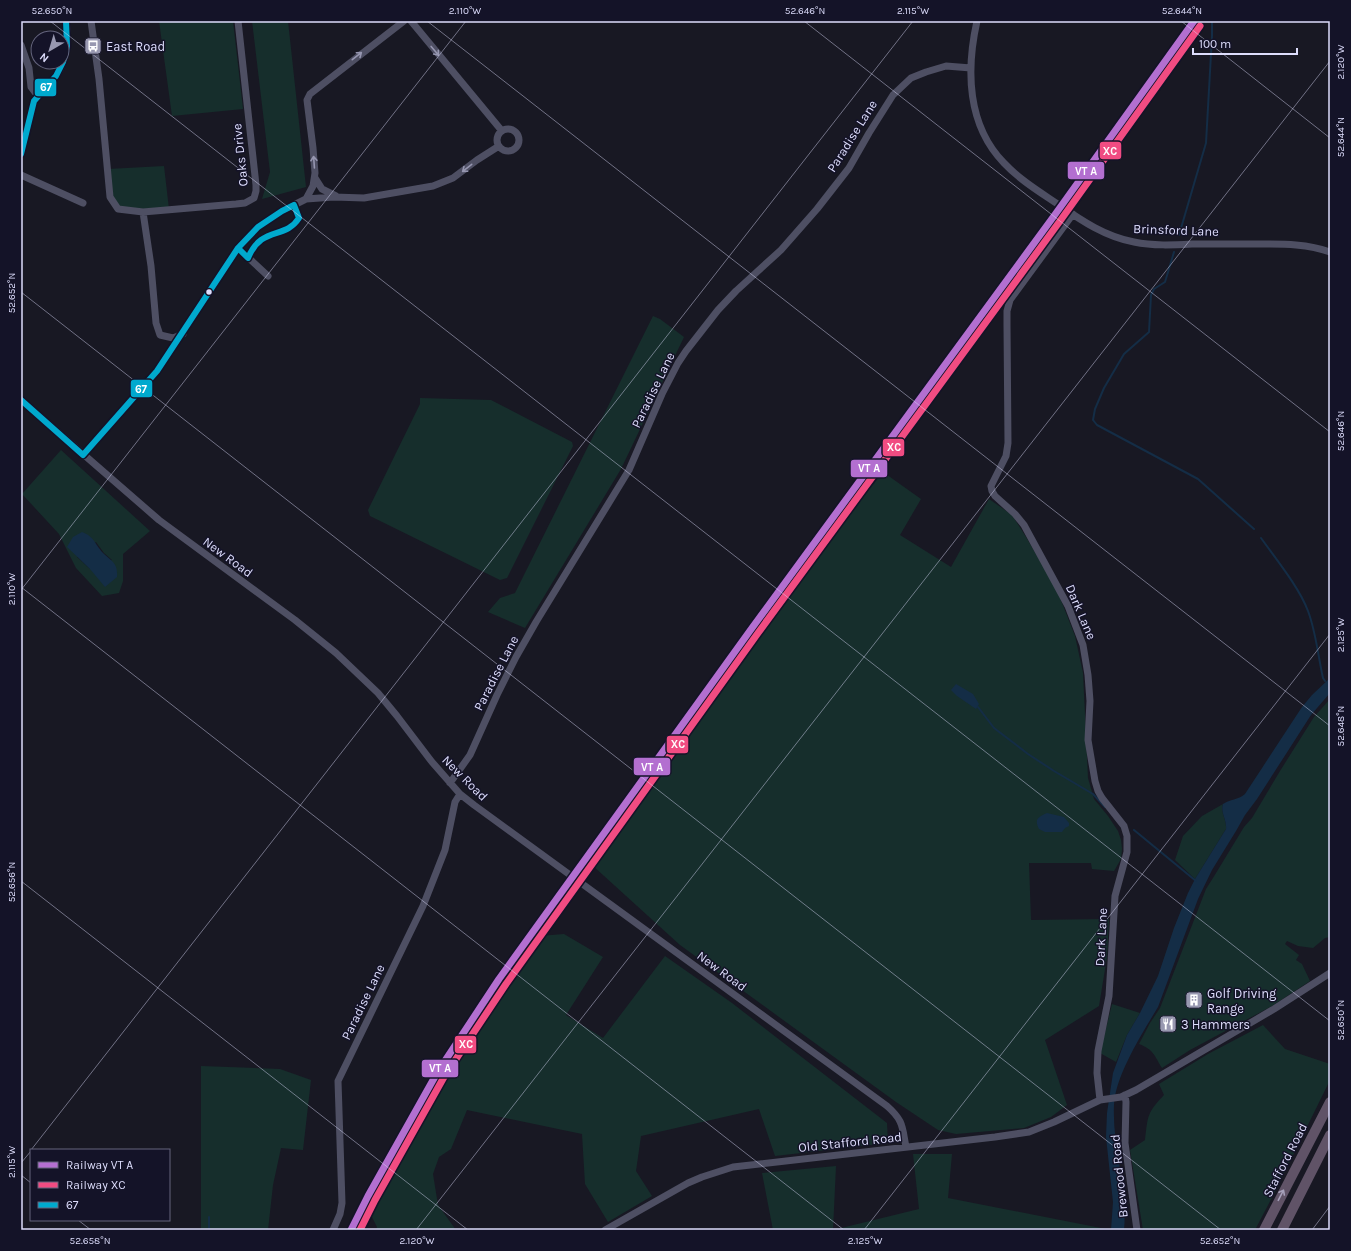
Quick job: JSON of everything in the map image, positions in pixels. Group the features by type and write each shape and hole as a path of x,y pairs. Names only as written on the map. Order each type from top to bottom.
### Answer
{"highway":[{"name":"Stafford Road","path":"1264,1230 1330,1102"},
{"path":"1282,1230 1330,1135"}],"street":[{"path":"21,154 34,100 37,95 52,82 63,66 67,51 66,21"},
{"name":"Oaks Drive","path":"91,21 99,79 110,197 118,209 143,212 236,204 254,198 256,185 238,21"},
{"path":"306,199 313,186 315,178 313,148 306,100 310,94 404,21"},
{"path":"411,21 502,131"},
{"name":"Brinsford Lane","path":"977,21 973,38 971,68 972,103 978,123 986,141 1004,164 1019,177 1096,229 1134,242 1167,245 1277,244 1313,248 1330,252"},
{"path":"21,45 29,68 31,87 37,95"},
{"name":"Paradise Lane","path":"450,783 458,774 470,755 500,689 536,622 629,470 662,394 686,351 718,310 736,291 781,250 817,210 848,168 893,95 911,78 926,72 946,66 971,68"},
{"path":"507,129 513,131 517,135 518,142 515,148 504,150 499,146 497,142 498,136 502,131 507,129"},
{"path":"83,455 157,371 238,248 258,227 282,211 306,199 338,197 364,198 432,186 453,178 499,146"},
{"path":"21,175 83,203"},
{"path":"315,178 322,189 338,197"},
{"path":"143,212 151,266 156,323 160,335 172,338 183,333"},
{"name":"Dark Lane","path":"1074,214 1010,300 1007,311 1008,443 1006,456 991,486 995,496 1015,514 1024,525 1076,623 1083,645 1088,675 1090,701 1088,740 1095,781 1102,798 1124,826 1127,836 1127,852 1115,896 1109,996 1098,1051 1097,1073 1103,1100"},
{"path":"238,248 268,276"},
{"name":"New Road","path":"21,400 159,520 336,652 378,693 432,762 460,794 489,817 897,1114 902,1124 906,1147"},
{"name":"Paradise Lane","path":"333,1230 340,1214 342,1203 338,1081 423,906 445,850 454,802 460,794"},
{"path":"1123,1096 1274,1009 1330,973"},
{"name":"Old Stafford Road","path":"605,1230 688,1183 716,1172 755,1164 995,1138 1029,1132 1103,1100 1123,1096"},
{"name":"Brewood Road","path":"1123,1096 1126,1102 1125,1143 1137,1230"}],"green space":[{"path":"159,21 233,21 243,109 172,116"},
{"path":"252,21 288,21 306,187 262,199 270,172"},
{"path":"164,166 169,209 118,209 110,197 108,169"},
{"path":"653,316 660,319 684,337 621,469 525,628 488,612 500,598 515,593"},
{"path":"420,398 491,400 572,442 573,446 507,578 500,580 370,516 368,510 420,404"},
{"path":"61,450 150,531 123,554 123,581 119,593 102,596 76,568 59,534 22,494","holes":["96,542 104,553 112,560 90,569 77,557"]},
{"path":"883,472 921,499 900,535 951,567 989,499 1012,515 1057,590 1075,636 1083,673 1088,778 1094,799 1118,831 1121,840 1121,859 1114,871 1092,869 1091,863 1029,863 1031,920 1109,919 1107,957 1099,1006 1045,1040 1067,1105 1051,1117 1024,1128 956,1134 938,1130 896,1102 680,945 592,865 803,573"},
{"path":"1330,699 1330,937 1325,938 1313,948 1298,946 1287,941 1285,944 1299,955 1296,960 1302,964 1310,981 1272,1006 1190,1050 1162,1068 1151,1051 1139,1044 1160,1008 1206,889 1244,827 1252,818 1314,717"},
{"path":"1223,804 1222,810 1226,822 1226,829 1195,879 1175,860 1183,836 1202,816"},
{"path":"564,934 603,957 566,1015 603,1038 665,956 732,1003 887,1123 888,1143 775,1156 759,1109 641,1136 636,1171 652,1196 608,1222 585,1184 582,1134 467,1110 451,1149 439,1157 433,1174 438,1205 456,1230 376,1230 377,1227 368,1209 424,1104 464,1043 540,936"},
{"path":"1112,1004 1140,1013 1127,1035 1116,1062 1100,1053"},
{"path":"1263,1025 1285,1049 1330,1064 1330,1080 1255,1230 1143,1230 1130,1150 1145,1140 1149,1115 1154,1106 1164,1095 1159,1084 1208,1054"},
{"path":"201,1066 280,1069 311,1080 303,1150 281,1148 273,1185 268,1230 201,1230"},
{"path":"913,1154 952,1154 948,1198 1111,1230 833,1230 919,1209"},
{"path":"836,1166 833,1230 773,1230 762,1173"}],"water":[{"path":"82,532 90,536 101,551 116,566 117,577 105,587 90,569 67,547 73,537"},
{"path":"1330,678 1330,693 1311,715 1257,799 1245,815 1212,870 1198,899 1158,1007 1124,1068 1116,1093 1114,1121 1124,1199 1124,1230 1111,1230 1113,1202 1106,1137 1107,1113 1113,1073 1127,1035 1140,1013 1158,976 1174,928 1188,893 1226,829 1226,822 1222,810 1223,804 1245,794 1302,707"},
{"path":"956,684 973,694 979,704 976,709 951,690"},
{"path":"1047,813 1064,817 1069,823 1069,826 1062,832 1045,832 1039,829 1037,823 1038,819"}],"waterway":[{"path":"1179,235 1206,143 1212,21"},
{"path":"1174,252 1165,282 1154,289 1151,295 1149,332 1124,354 1104,388 1095,409 1093,420 1097,425 1198,479 1254,529"},
{"path":"1261,538 1287,573 1304,602 1313,627 1323,678 1325,681"},
{"path":"978,707 994,728 1028,754 1093,794 1105,807"},
{"path":"1134,830 1196,881"},
{"path":"209,1217 209,1230"}],"transit line":[{"name":"67","path":"21,154 34,101 56,76 63,62 67,46 66,21"},
{"path":"351,1230 368,1196 437,1073 499,979 752,628 1054,216 1194,21"},
{"name":"67","path":"294,205 299,218 293,225 260,241 248,258 238,248 258,227 294,205"},
{"name":"67","path":"21,400 83,455 157,371 238,248"}],"rail line":[{"name":"XC","path":"360,1230 375,1200 444,1077 506,984 758,633 1060,221 1200,26"}],"place":[{"name":"East Road","path":"93,46"},
{"name":"Golf Driving Range","path":"1194,1000"},
{"name":"3 Hammers","path":"1168,1024"}]}
